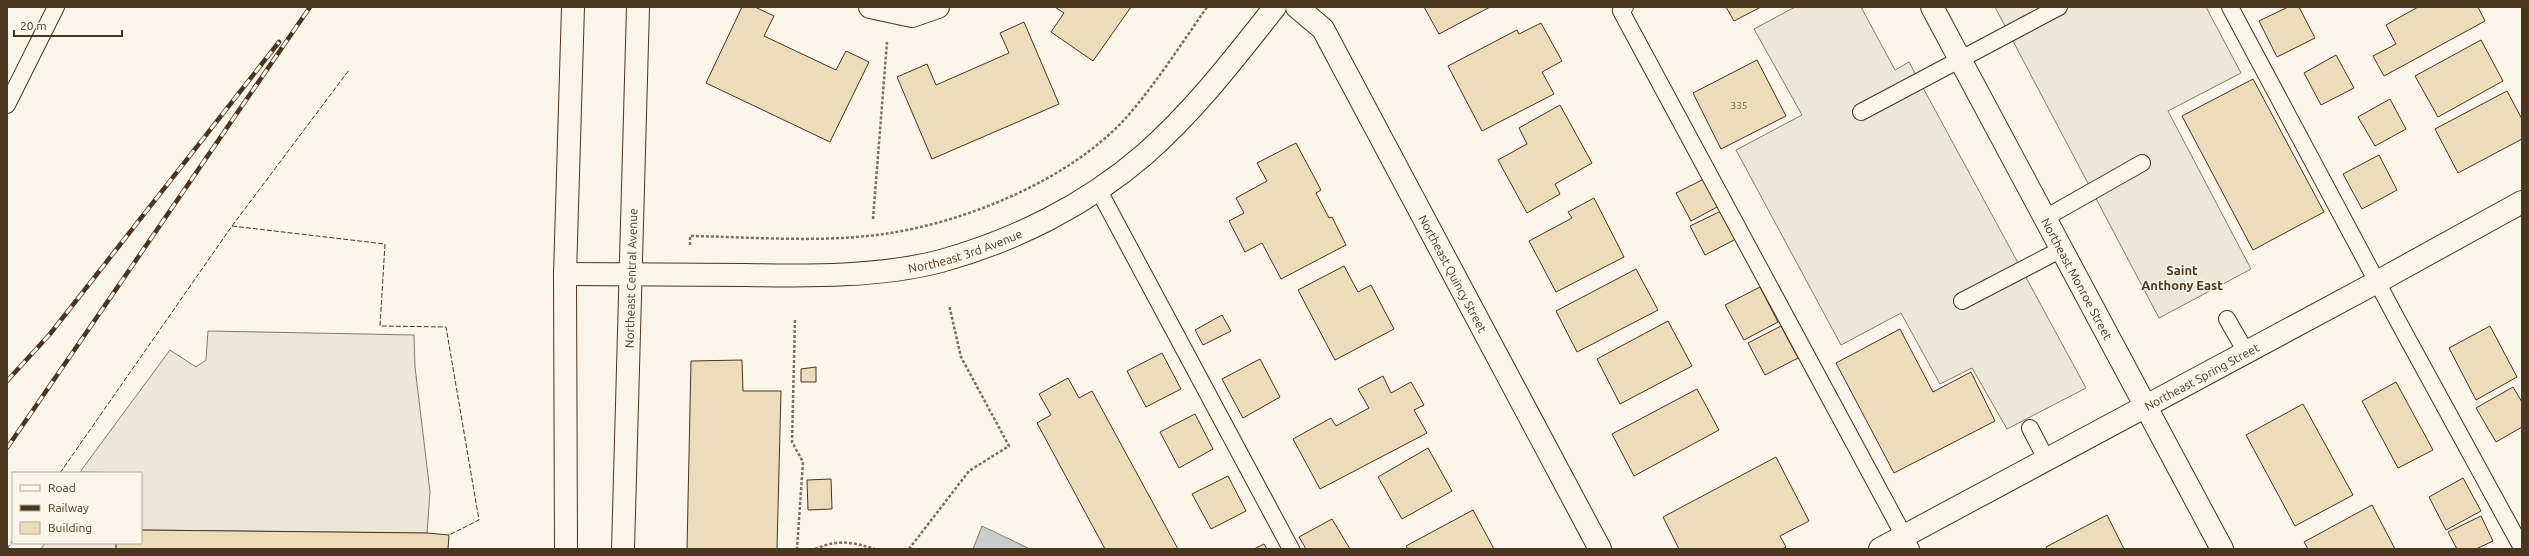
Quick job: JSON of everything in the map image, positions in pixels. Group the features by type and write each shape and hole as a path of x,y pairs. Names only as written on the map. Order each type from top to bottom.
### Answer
{"street":[{"path":"566,549 565,274 573,7"},
{"name":"Northeast Central Avenue","path":"623,549 629,274 638,7"},
{"path":"880,9 912,16 938,7"},
{"name":"Northeast 3rd Avenue","path":"565,274 814,276 879,271 939,261 996,243 1049,220 1098,189 1143,156 1192,109 1275,7"},
{"name":"Northeast Quincy Street","path":"1297,7 1323,28 1600,549"},
{"name":"Northeast Monroe Street","path":"1932,7 2222,549"},
{"name":"Northeast Spring Street","path":"1880,549 1907,543 2046,459 2377,282 2522,202"}],"lane":[{"path":"7,105 56,7"},
{"path":"1624,7 1622,11 1625,18 1907,543"},
{"path":"1861,112 2059,7"},
{"path":"2230,7 2377,282 2522,548"},
{"path":"2045,218 2142,163"},
{"path":"1098,189 1291,549"},
{"path":"1962,301 2062,249"},
{"path":"2227,319 2246,352"},
{"path":"2030,428 2046,459"}],"path":[{"path":"690,236 838,238 884,234 935,224 989,206 1041,182 1097,145 1124,119 1207,7"},
{"path":"873,219 880,9"},
{"path":"909,549 969,471 1009,446 961,357 949,305"},
{"path":"795,320 792,442 803,462 797,549"},
{"path":"816,549 826,545 852,541 875,549"}],"shaded area":[{"path":"1795,7 1861,7 1895,70 1909,62 2086,388 2007,429 1972,368 1940,384 1901,313 1841,345 1736,150 1802,115 1754,29"},
{"path":"1995,7 2206,7 2241,73 2168,111 2251,269 2159,318"},
{"path":"208,331 414,335 415,367 430,492 427,533 142,530 142,472 80,472 170,350 196,367 206,360"},
{"path":"982,526 1028,548 1029,549 973,549"},
{"path":"44,544 116,544 116,549 41,549"}],"building":[{"path":"742,7 755,7 774,16 764,36 836,70 846,51 869,62 830,142 706,83"},
{"path":"1055,7 1131,7 1093,61 1051,32 1064,13"},
{"path":"1424,7 1490,7 1439,34"},
{"path":"1726,7 1761,7 1734,21"},
{"path":"2288,7 2299,7 2315,38 2277,57 2259,21"},
{"path":"2418,7 2478,7 2485,21 2384,76 2373,56 2396,44 2386,25"},
{"path":"1024,22 1059,104 932,159 897,77 927,64 936,85 1009,53 1000,33"},
{"path":"1541,23 1562,61 1542,72 1554,94 1482,131 1448,66 1517,30 1519,34"},
{"path":"2481,40 2503,81 2438,117 2415,76"},
{"path":"2336,55 2354,88 2321,105 2304,73"},
{"path":"1757,60 1786,116 1721,149 1693,93"},
{"path":"2253,79 2324,212 2253,250 2182,116"},
{"path":"2507,91 2522,119 2522,139 2458,173 2435,129"},
{"path":"2390,99 2406,129 2375,146 2358,117"},
{"path":"1560,105 1592,163 1555,184 1560,194 1527,213 1498,160 1527,144 1519,128"},
{"path":"1296,143 1321,190 1316,193 1329,218 1332,217 1346,245 1281,279 1262,243 1245,252 1229,221 1244,213 1236,198 1267,181 1257,163"},
{"path":"2379,155 2397,190 2362,209 2343,174"},
{"path":"1704,179 1719,206 1691,221 1676,193"},
{"path":"1594,198 1624,257 1556,292 1529,241 1572,218 1568,212"},
{"path":"1721,211 1736,239 1705,255 1690,226"},
{"path":"1344,266 1358,292 1371,285 1394,329 1335,360 1298,290"},
{"path":"1636,269 1658,310 1577,352 1556,311"},
{"path":"1760,287 1778,322 1744,340 1725,305"},
{"path":"1222,315 1231,331 1203,345 1195,330"},
{"path":"1668,321 1692,366 1620,404 1597,359"},
{"path":"1781,326 1798,358 1765,375 1748,343"},
{"path":"2490,326 2517,377 2476,400 2449,348"},
{"path":"1900,329 1933,392 1971,372 1995,421 1894,473 1836,363"},
{"path":"1162,353 1181,389 1146,407 1127,371"},
{"path":"1260,359 1280,397 1243,418 1222,379"},
{"path":"742,360 743,391 781,391 777,549 687,549 691,361"},
{"path":"816,367 816,382 801,382 801,369"},
{"path":"1383,376 1391,393 1411,382 1424,405 1414,410 1427,433 1320,489 1293,439 1331,418 1336,426 1369,408 1358,389"},
{"path":"1068,378 1079,398 1092,391 1178,549 1105,549 1037,423 1051,415 1039,394"},
{"path":"2396,382 2433,450 2398,468 2362,401"},
{"path":"2513,387 2522,402 2522,427 2496,442 2476,408"},
{"path":"1697,389 1719,430 1634,476 1612,434"},
{"path":"2303,404 2353,495 2295,526 2246,435"},
{"path":"1195,414 1213,449 1179,468 1160,432"},
{"path":"1428,448 1452,491 1402,519 1378,477"},
{"path":"1776,457 1809,521 1780,536 1786,547 1782,549 1679,549 1663,517"},
{"path":"1228,476 1246,511 1211,529 1192,494"},
{"path":"2463,478 2481,511 2446,530 2429,497"},
{"path":"831,479 832,509 808,510 807,480"},
{"path":"2372,505 2395,549 2308,549 2304,542"},
{"path":"1473,510 1494,549 1408,549 1406,546"},
{"path":"2107,515 2124,549 2047,549 2046,547"},
{"path":"2481,516 2493,541 2476,549 2457,549 2448,532"},
{"path":"1332,519 1350,549 1306,549 1299,537"},
{"path":"142,530 427,533 449,535 448,549 116,549 116,544 142,544"},
{"path":"1264,544 1267,549 1254,549"}],"railway":[{"path":"7,448 310,7"},
{"path":"7,381 50,334 279,42"}],"fence":[{"path":"61,472 232,226 349,70"},
{"path":"232,226 385,244 380,326 446,327 479,520 449,535"},
{"path":"7,549 12,542"}],"district":[{"name":"Saint Anthony East","path":"2182,278"}]}
